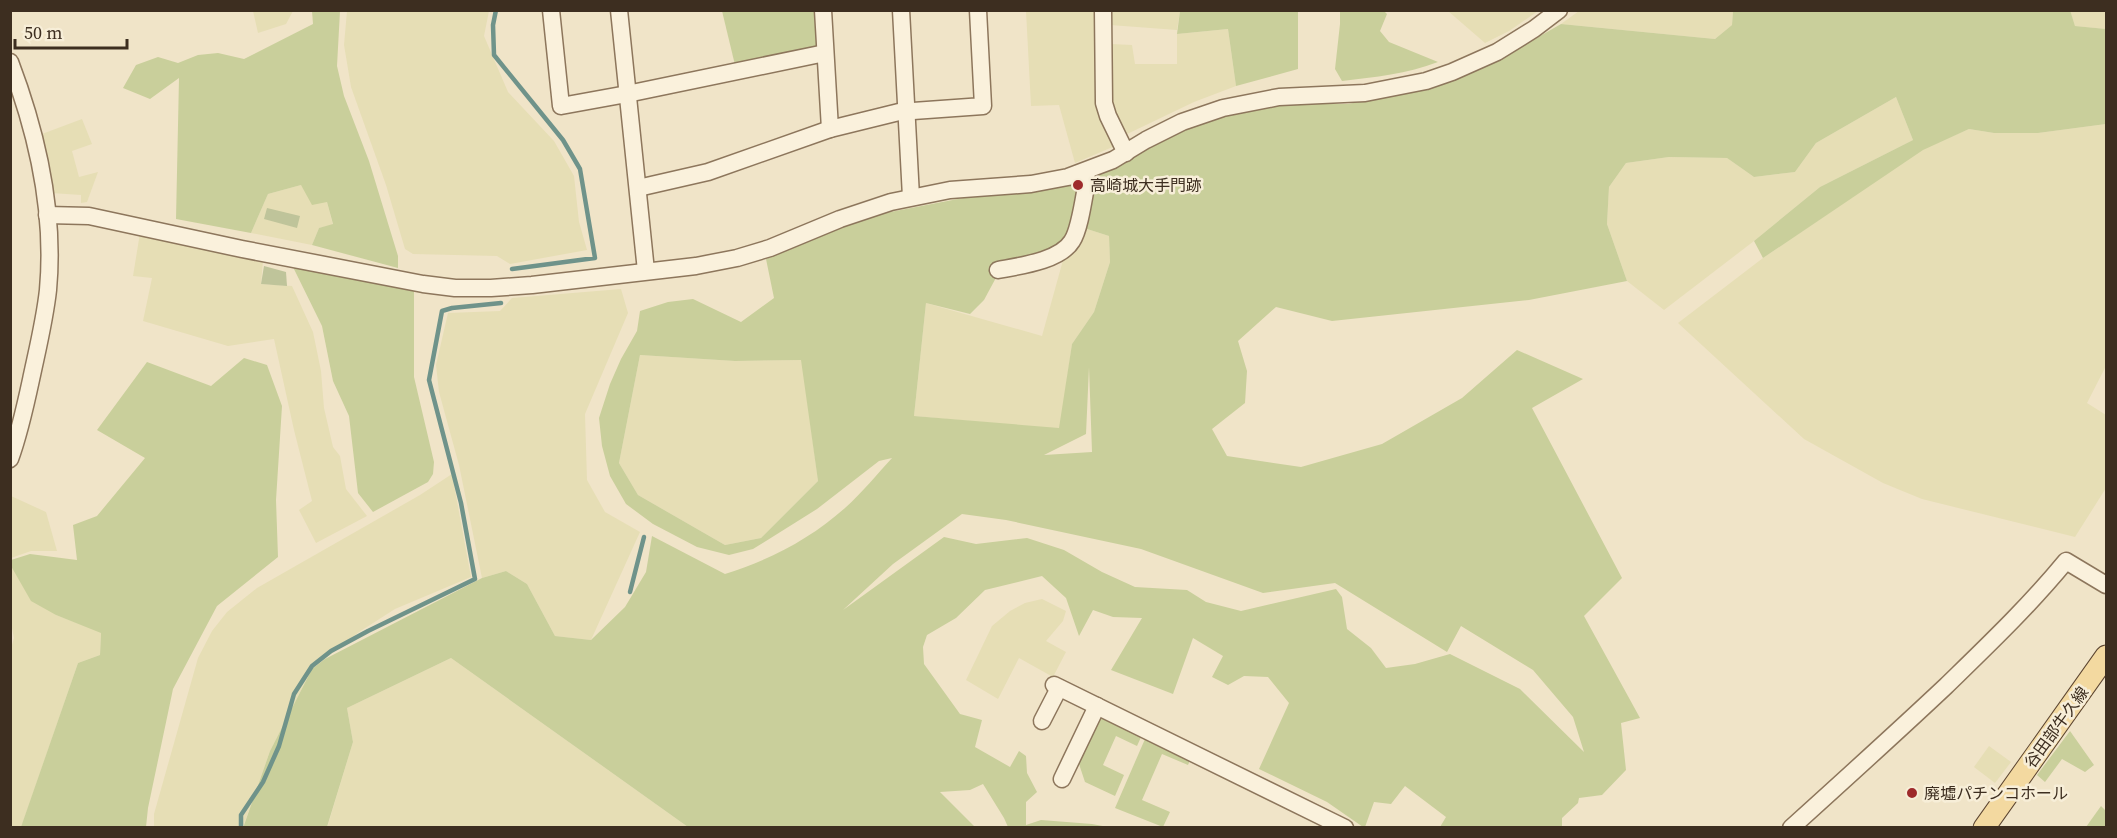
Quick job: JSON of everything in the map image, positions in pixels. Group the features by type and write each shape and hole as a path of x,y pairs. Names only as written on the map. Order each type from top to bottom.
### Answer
{"main road":[{"name":"谷田部牛久線","path":"1984,828 2106,659"}],"street":[{"path":"551,10 561,106 825,53"},
{"path":"619,10 646,271"},
{"path":"823,10 830,129"},
{"path":"901,10 911,197"},
{"path":"638,188 708,172 830,129 907,111 982,106 978,10"},
{"path":"1103,10 1104,103 1126,153"},
{"path":"47,215 89,216 242,249 423,284 455,288 532,285 707,264 770,248 870,208 911,197 950,190 1050,181 1086,172 1182,122 1232,105 1279,97 1365,93 1393,89 1435,78 1497,52 1559,10"},
{"path":"10,62 32,126 47,215 49,248 45,308 27,398 10,459"},
{"path":"998,270 1034,263 1065,249 1073,241 1085,193 1086,172"},
{"path":"1791,828 2010,625 2066,561 2106,585"},
{"path":"1042,721 1056,687 1345,828"},
{"path":"1062,779 1097,706"}],"shaded area":[{"path":"253,10 293,11 286,24 258,33"},
{"path":"347,11 489,11 484,36 508,92 554,141 574,176 579,222 587,250 510,264 497,256 413,254 405,249 386,185 351,87 344,45"},
{"path":"1026,11 1098,11 1115,146 1075,163 1059,105 1031,106"},
{"path":"1109,11 1180,11 1177,30 1110,25"},
{"path":"1448,11 1538,11 1509,31 1485,43"},
{"path":"1579,11 1733,11 1732,25 1715,39 1561,24"},
{"path":"2070,11 2106,11 2106,29 2075,26"},
{"path":"1228,29 1236,86 1194,102 1123,136 1112,102 1111,44 1132,45 1135,64 1177,64 1177,34"},
{"path":"1896,97 1913,140 1820,187 1664,310 1627,281 1607,224 1609,187 1626,163 1669,157 1727,158 1754,177 1795,172 1816,143"},
{"path":"82,119 92,144 72,151 79,177 98,172 87,202 81,203 81,195 51,193 42,134"},
{"path":"2106,124 2106,366 2087,403 2106,415 2106,488 2075,537 1922,499 1883,483 1804,439 1678,323 1763,258 1923,149 1969,129 1994,133 2038,133"},
{"path":"301,185 327,202 333,225 319,228 312,245 251,233 268,194"},
{"path":"1084,228 1109,236 1110,262 1094,312 1072,344 1060,429 914,416 926,303 1042,336 1065,253"},
{"path":"140,233 263,261 261,284 292,286 313,332 321,371 324,408 333,447 340,456 346,489 367,516 316,543 299,510 312,501 274,339 228,346 143,321 152,278 133,276"},
{"path":"621,289 628,313 585,414 587,480 605,512 640,532 591,640 555,636 527,584 506,571 482,578 459,465 439,392 436,365 448,313 500,311 512,298"},
{"path":"640,355 735,361 802,360 818,481 761,538 725,545 638,495 619,463"},
{"path":"452,474 471,577 395,609 359,632 312,669 270,751 243,827 154,827 154,814 198,658 212,631 227,612 257,588 420,495"},
{"path":"11,496 46,512 57,551 31,551 11,558"},
{"path":"10,565 56,615 101,632 100,655 78,663 21,828 10,827 10,652 14,638 11,623"},
{"path":"1042,599 1066,611 1063,621 1046,641 1066,652 1053,677 1019,658 998,699 966,680 992,626 1010,611 1025,603"},
{"path":"451,658 688,827 327,828 353,742 347,708"},
{"path":"1989,746 2011,762 1995,783 1974,767"}],"green space":[{"path":"2070,10 2075,26 2106,29 2106,124 2038,133 1994,133 1969,129 1923,150 1763,258 1754,241 1820,187 1913,140 1896,97 1816,143 1795,172 1754,177 1727,158 1669,157 1626,163 1609,187 1607,224 1627,281 1529,300 1332,321 1276,307 1238,341 1247,371 1245,403 1212,429 1227,456 1301,467 1382,444 1462,398 1517,350 1583,379 1532,408 1622,578 1584,616 1640,718 1621,723 1626,770 1602,795 1579,798 1578,803 1562,818 1562,827 1440,827 1446,817 1405,786 1391,804 1374,802 1365,827 1363,827 1327,802 1259,769 1289,703 1268,677 1244,676 1228,685 1212,677 1223,656 1193,638 1173,694 1111,670 1142,618 1113,617 1093,610 1079,636 1066,598 1042,576 985,590 956,618 927,635 923,647 924,664 960,714 982,720 975,747 1010,767 1019,751 1026,756 1027,773 1037,792 1026,802 1026,825 1041,820 1108,827 1008,827 983,784 970,790 940,792 975,827 688,827 451,658 347,708 353,742 327,827 243,828 270,751 312,669 325,659 482,578 506,571 527,584 555,636 591,640 625,607 646,572 652,536 725,574 774,555 804,539 851,502 892,458 879,461 817,509 753,549 729,555 697,547 653,524 626,504 610,476 602,446 599,418 610,384 637,331 640,311 668,302 693,299 741,322 774,298 766,259 845,226 885,213 963,198 1037,191 1199,125 1250,109 1290,104 1348,104 1423,90 1491,64 1561,24 1715,39 1732,25 1733,11","holes":["1084,228 1109,236 1110,262 1094,312 1072,344 1059,428 914,416 926,303 970,314 984,300 998,274 1076,240","640,355 735,361 801,360 818,481 761,538 725,545 638,495 619,463","1089,367 1092,452 1044,455 1086,434","962,514 1006,520 1141,549 1263,593 1335,583 1447,652 1461,626 1533,670 1573,717 1584,752 1520,689 1450,654 1415,664 1386,668 1371,648 1347,629 1342,597 1336,589 1241,611 1206,602 1187,590 1135,587 1102,572 1064,550 1027,538 976,544 944,537 843,610 893,564"]},
{"path":"312,11 340,11 337,66 344,96 369,161 398,256 398,268 312,245 319,228 333,224 327,202 312,205 301,185 268,194 251,233 176,219 179,78 150,99 123,88 136,65 158,57 178,63 198,55 218,53 244,59 313,24"},
{"path":"722,11 815,11 817,44 814,48 735,65"},
{"path":"1180,11 1298,11 1298,69 1236,86 1228,29 1177,34"},
{"path":"1340,11 1384,11 1387,14 1380,31 1389,42 1438,62 1403,72 1342,81 1335,69"},
{"path":"267,208 300,216 297,228 264,219"},
{"path":"292,265 414,291 414,377 434,462 433,474 428,482 373,512 358,493 349,416 333,381 322,326"},
{"path":"264,266 286,272 287,286 261,284"},
{"path":"244,358 267,365 282,406 276,500 278,557 217,606 173,689 146,827 21,827 78,663 100,655 101,633 56,615 31,601 11,566 11,560 30,554 77,560 73,525 97,516 145,458 97,430 147,362 211,386"},
{"path":"1098,715 1142,735 1137,746 1116,736 1103,765 1124,775 1115,796 1085,782 1078,761"},
{"path":"2070,731 2094,765 2085,772 2062,759 2045,782 2037,775"},
{"path":"1145,739 1191,758 1188,765 1162,754 1142,800 1170,812 1163,827 1115,808"},
{"path":"2101,806 2106,811 2106,827 2086,827"}],"waterway":[{"path":"496,10 493,25 494,55 563,140 580,169 595,258 512,269"},
{"path":"241,828 241,815 263,782 279,746 294,694 312,666 331,651 368,631 475,579 461,503 429,380 442,311 501,303"},
{"path":"630,592 644,537"}],"place":[{"name":"高崎城大手門跡","path":"1078,185"},
{"name":"廃墟パチンコホール","path":"1912,793"}]}
